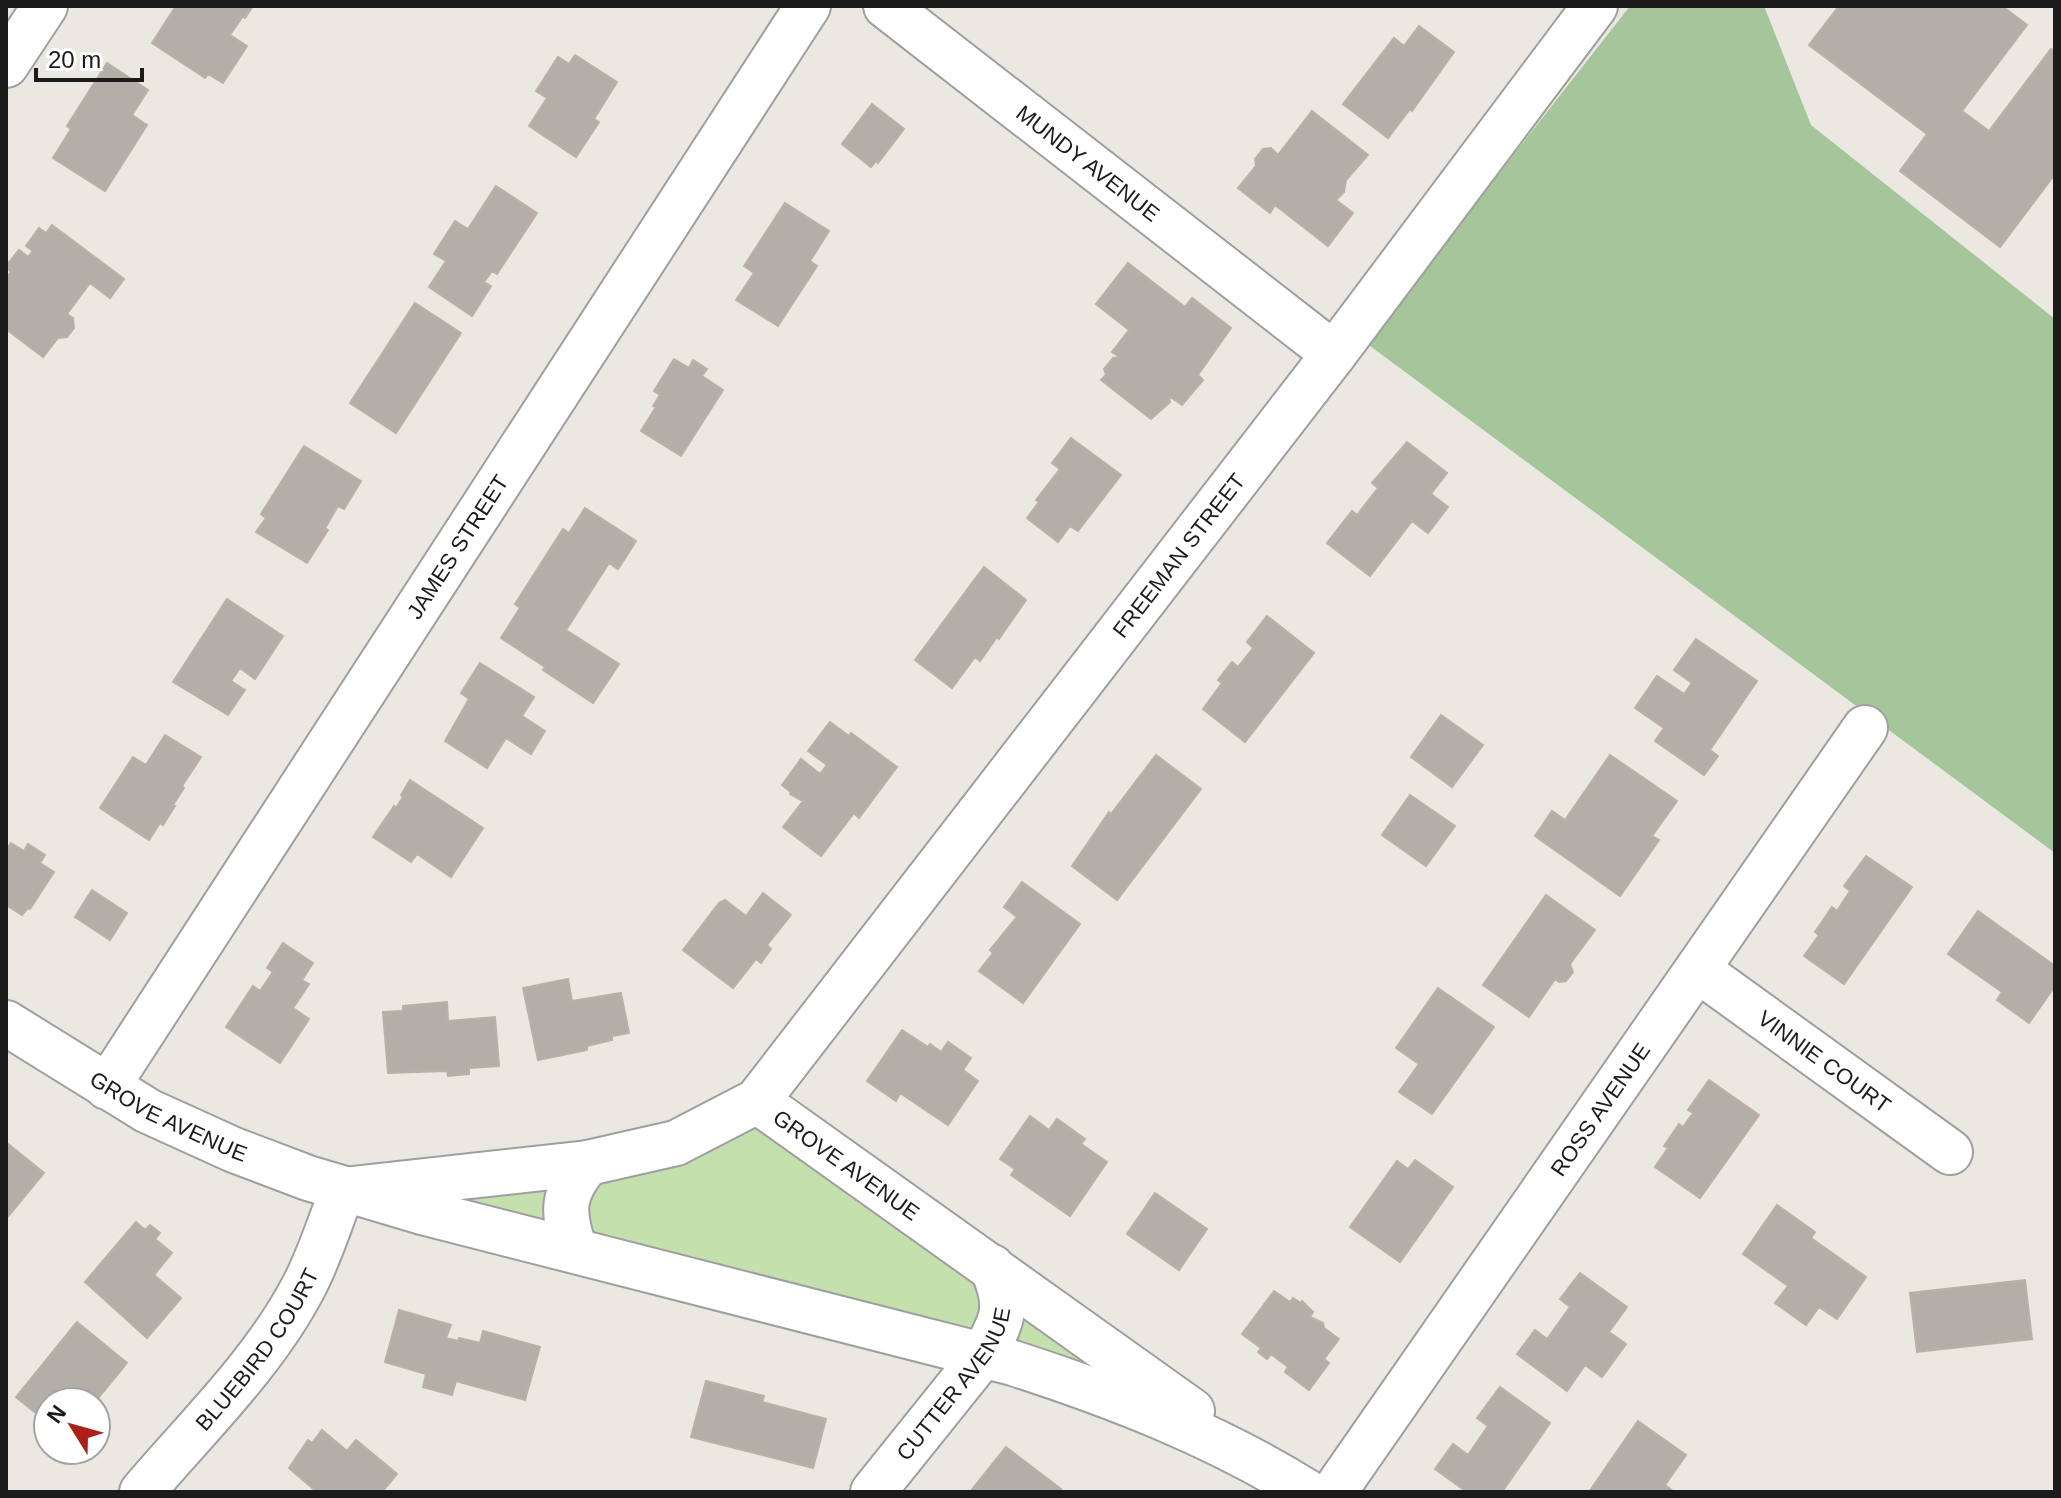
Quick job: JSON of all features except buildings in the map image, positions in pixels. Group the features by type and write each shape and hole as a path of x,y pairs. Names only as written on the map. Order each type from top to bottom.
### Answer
{"street":[{"path":"6,65 45,6"},
{"name":"JAMES STREET","path":"107,1087 808,6"},
{"name":"MUNDY AVENUE","path":"886,6 1334,354"},
{"name":"FREEMAN STREET","path":"757,1101 1334,354 1595,6"},
{"name":"ROSS AVENUE","path":"1334,1492 1865,728"},
{"name":"VINNIE COURT","path":"1698,970 1950,1152"},
{"name":"GROVE AVENUE","path":"6,1023 148,1111 234,1150 343,1190 983,1355 1075,1383 1218,1443 1296,1485"},
{"name":"GROVE AVENUE","path":"343,1190 588,1163 676,1143 757,1101 1296,1485"},
{"path":"575,1250 565,1221 565,1207 577,1176 588,1163"},
{"name":"BLUEBIRD COURT","path":"142,1492 247,1370 281,1324 305,1285 343,1190"},
{"name":"CUTTER AVENUE","path":"873,1492 983,1355 1003,1315 1001,1289 992,1267"}],"green space":[{"path":"1630,6 1764,6 1811,125 2055,319 2055,853 1366,343"},
{"path":"757,1101 1186,1428 343,1190 588,1163"}]}
